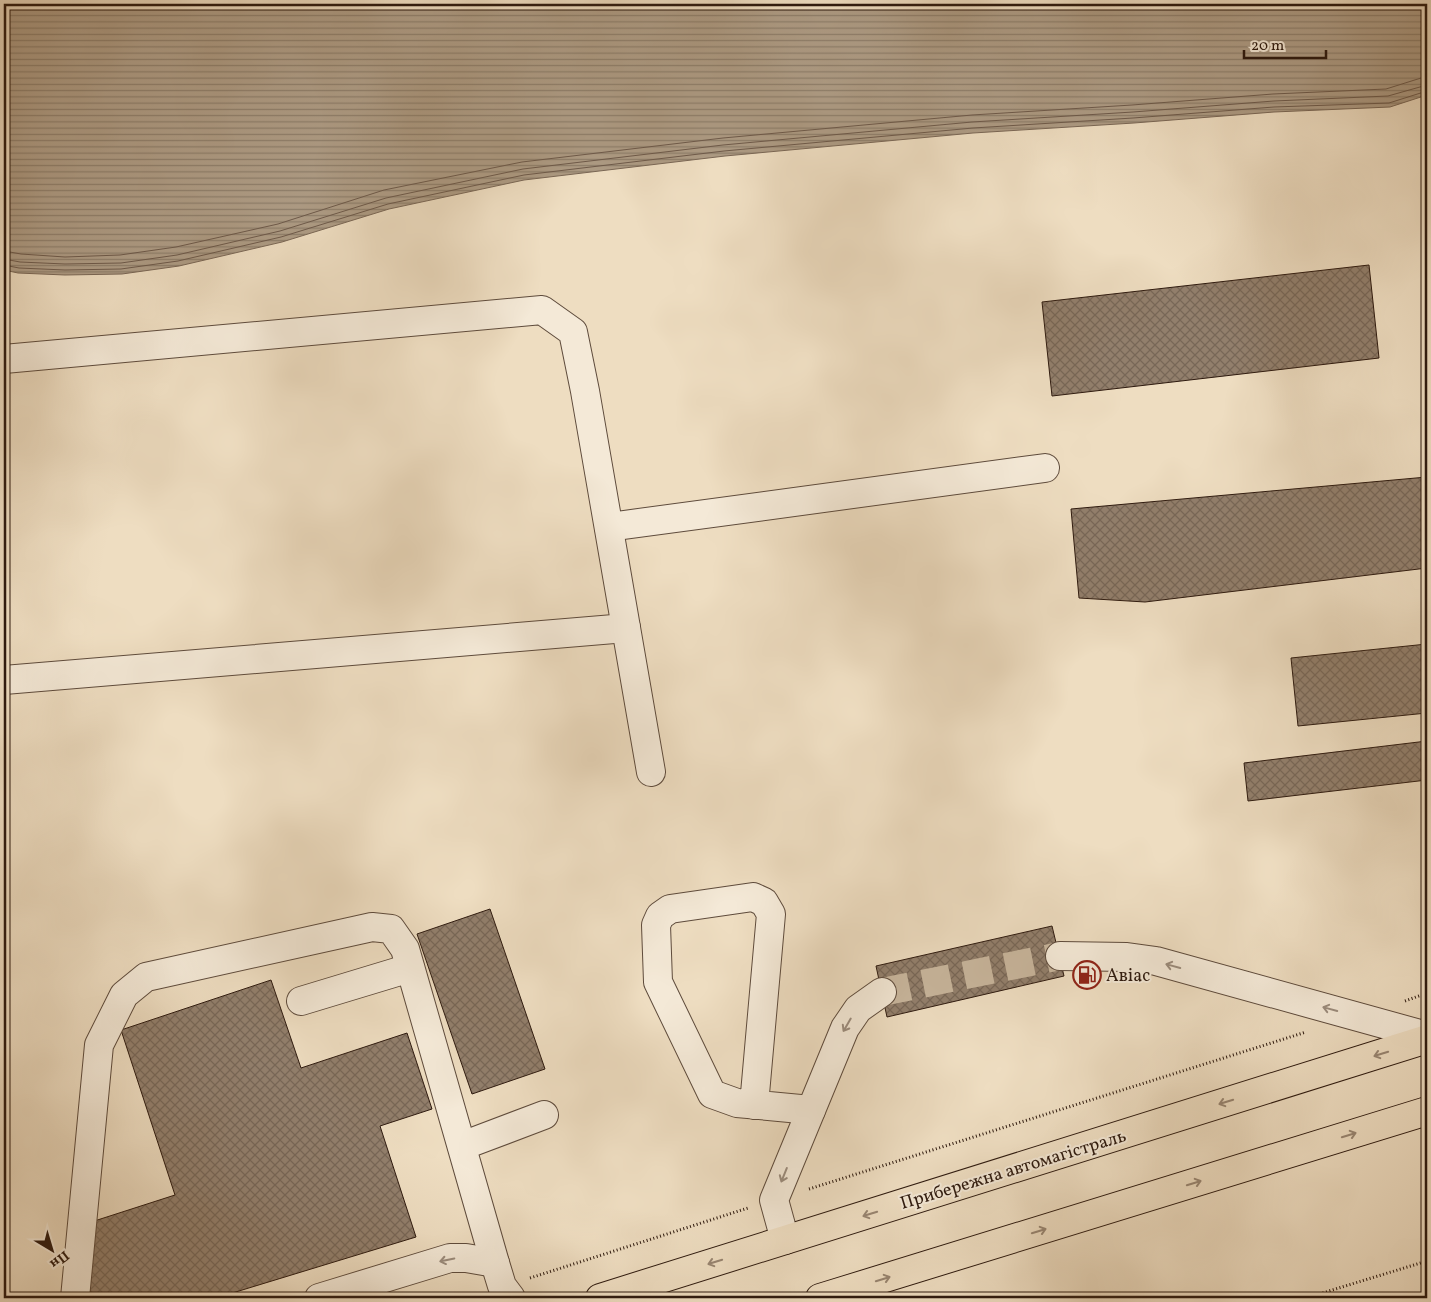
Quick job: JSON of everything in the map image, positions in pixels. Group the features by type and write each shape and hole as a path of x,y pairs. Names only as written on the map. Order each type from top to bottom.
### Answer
{"main road":[{"name":"Прибережна автомагістраль","path":"600,1298 1427,1037"},
{"path":"820,1298 1427,1112"}],"lane":[{"path":"4,359 542,310 574,332 651,772"},
{"path":"608,527 1045,468"},
{"path":"4,680 626,628"},
{"path":"754,1105 770,914 764,902 754,897 670,909 660,916 656,925 658,982 712,1094 737,1103 754,1105 811,1110"},
{"path":"75,1298 100,1045 124,996 146,976 372,927 391,930 404,949 503,1282"},
{"path":"1060,956 1128,957 1156,961 1427,1037"},
{"path":"301,1001 410,968"},
{"path":"785,1240 774,1200 845,1028 858,1009 882,992"},
{"path":"462,1146 544,1115"},
{"path":"319,1298 450,1258 466,1258 503,1282"}],"path":[{"path":"1401,1002 1427,993"},
{"path":"465,1298 503,1282 774,1200 1310,1031"},
{"path":"1306,1298 1427,1261"}],"water":[{"path":"4,4 1427,4 1427,95 1390,107 1274,112 973,133 725,156 524,180 389,209 282,242 179,266 122,274 65,275 18,273 4,270"}],"building":[{"path":"1369,265 1379,358 1052,396 1042,302"},
{"path":"1427,266 1427,294 1424,267"},
{"path":"1427,477 1427,568 1145,602 1079,598 1071,509"},
{"path":"1427,644 1427,713 1298,726 1291,658"},
{"path":"1427,741 1427,780 1248,801 1244,763"},
{"path":"490,909 545,1069 472,1094 417,934"},
{"path":"1052,926 1064,976 887,1017 876,966"},
{"path":"271,980 301,1068 407,1033 432,1109 380,1126 416,1237 216,1298 83,1298 85,1224 175,1195 121,1030"}],"tunnel":[{"path":"882,992 1060,956"}],"place":[{"name":"Авіас","path":"1087,975"}]}
